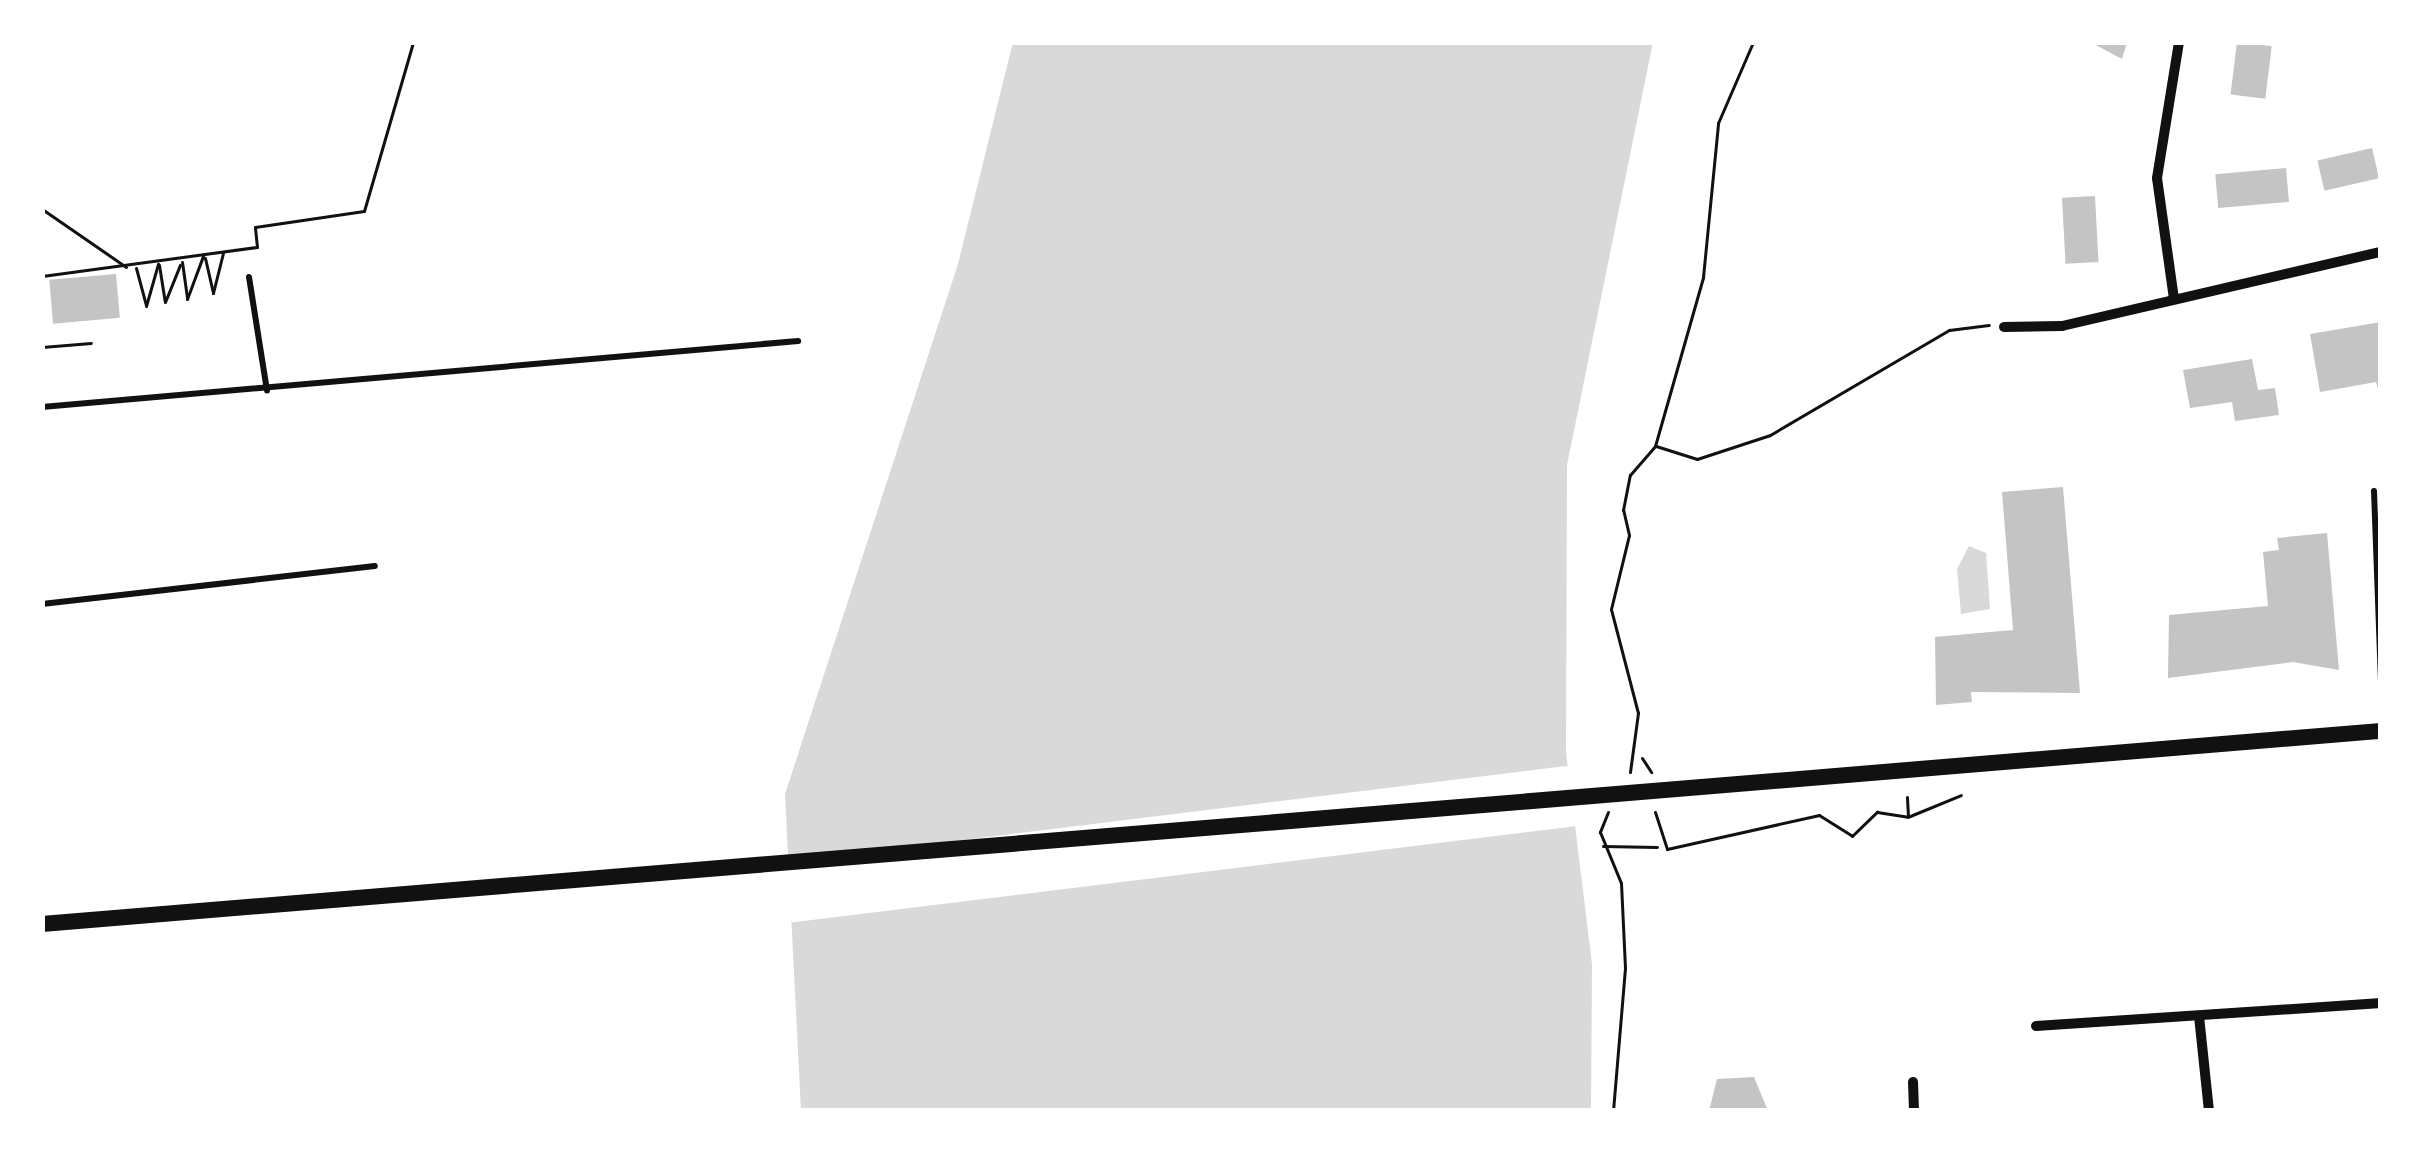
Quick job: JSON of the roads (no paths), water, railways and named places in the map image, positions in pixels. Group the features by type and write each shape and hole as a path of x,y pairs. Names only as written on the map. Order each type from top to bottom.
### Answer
{"main road":[{"path":"42,924 2381,731"}],"street":[{"path":"2174,299 2157,178 2179,42"},
{"path":"2004,327 2062,326 2381,252"},
{"path":"2036,1026 2381,1003"},
{"path":"2199,1016 2210,1111"},
{"path":"1912,1082 1914,1111"}],"lane":[{"path":"248,277 267,391"},
{"path":"42,407 267,391 798,341"},
{"path":"2374,491 2381,683"},
{"path":"42,604 375,566"}]}
